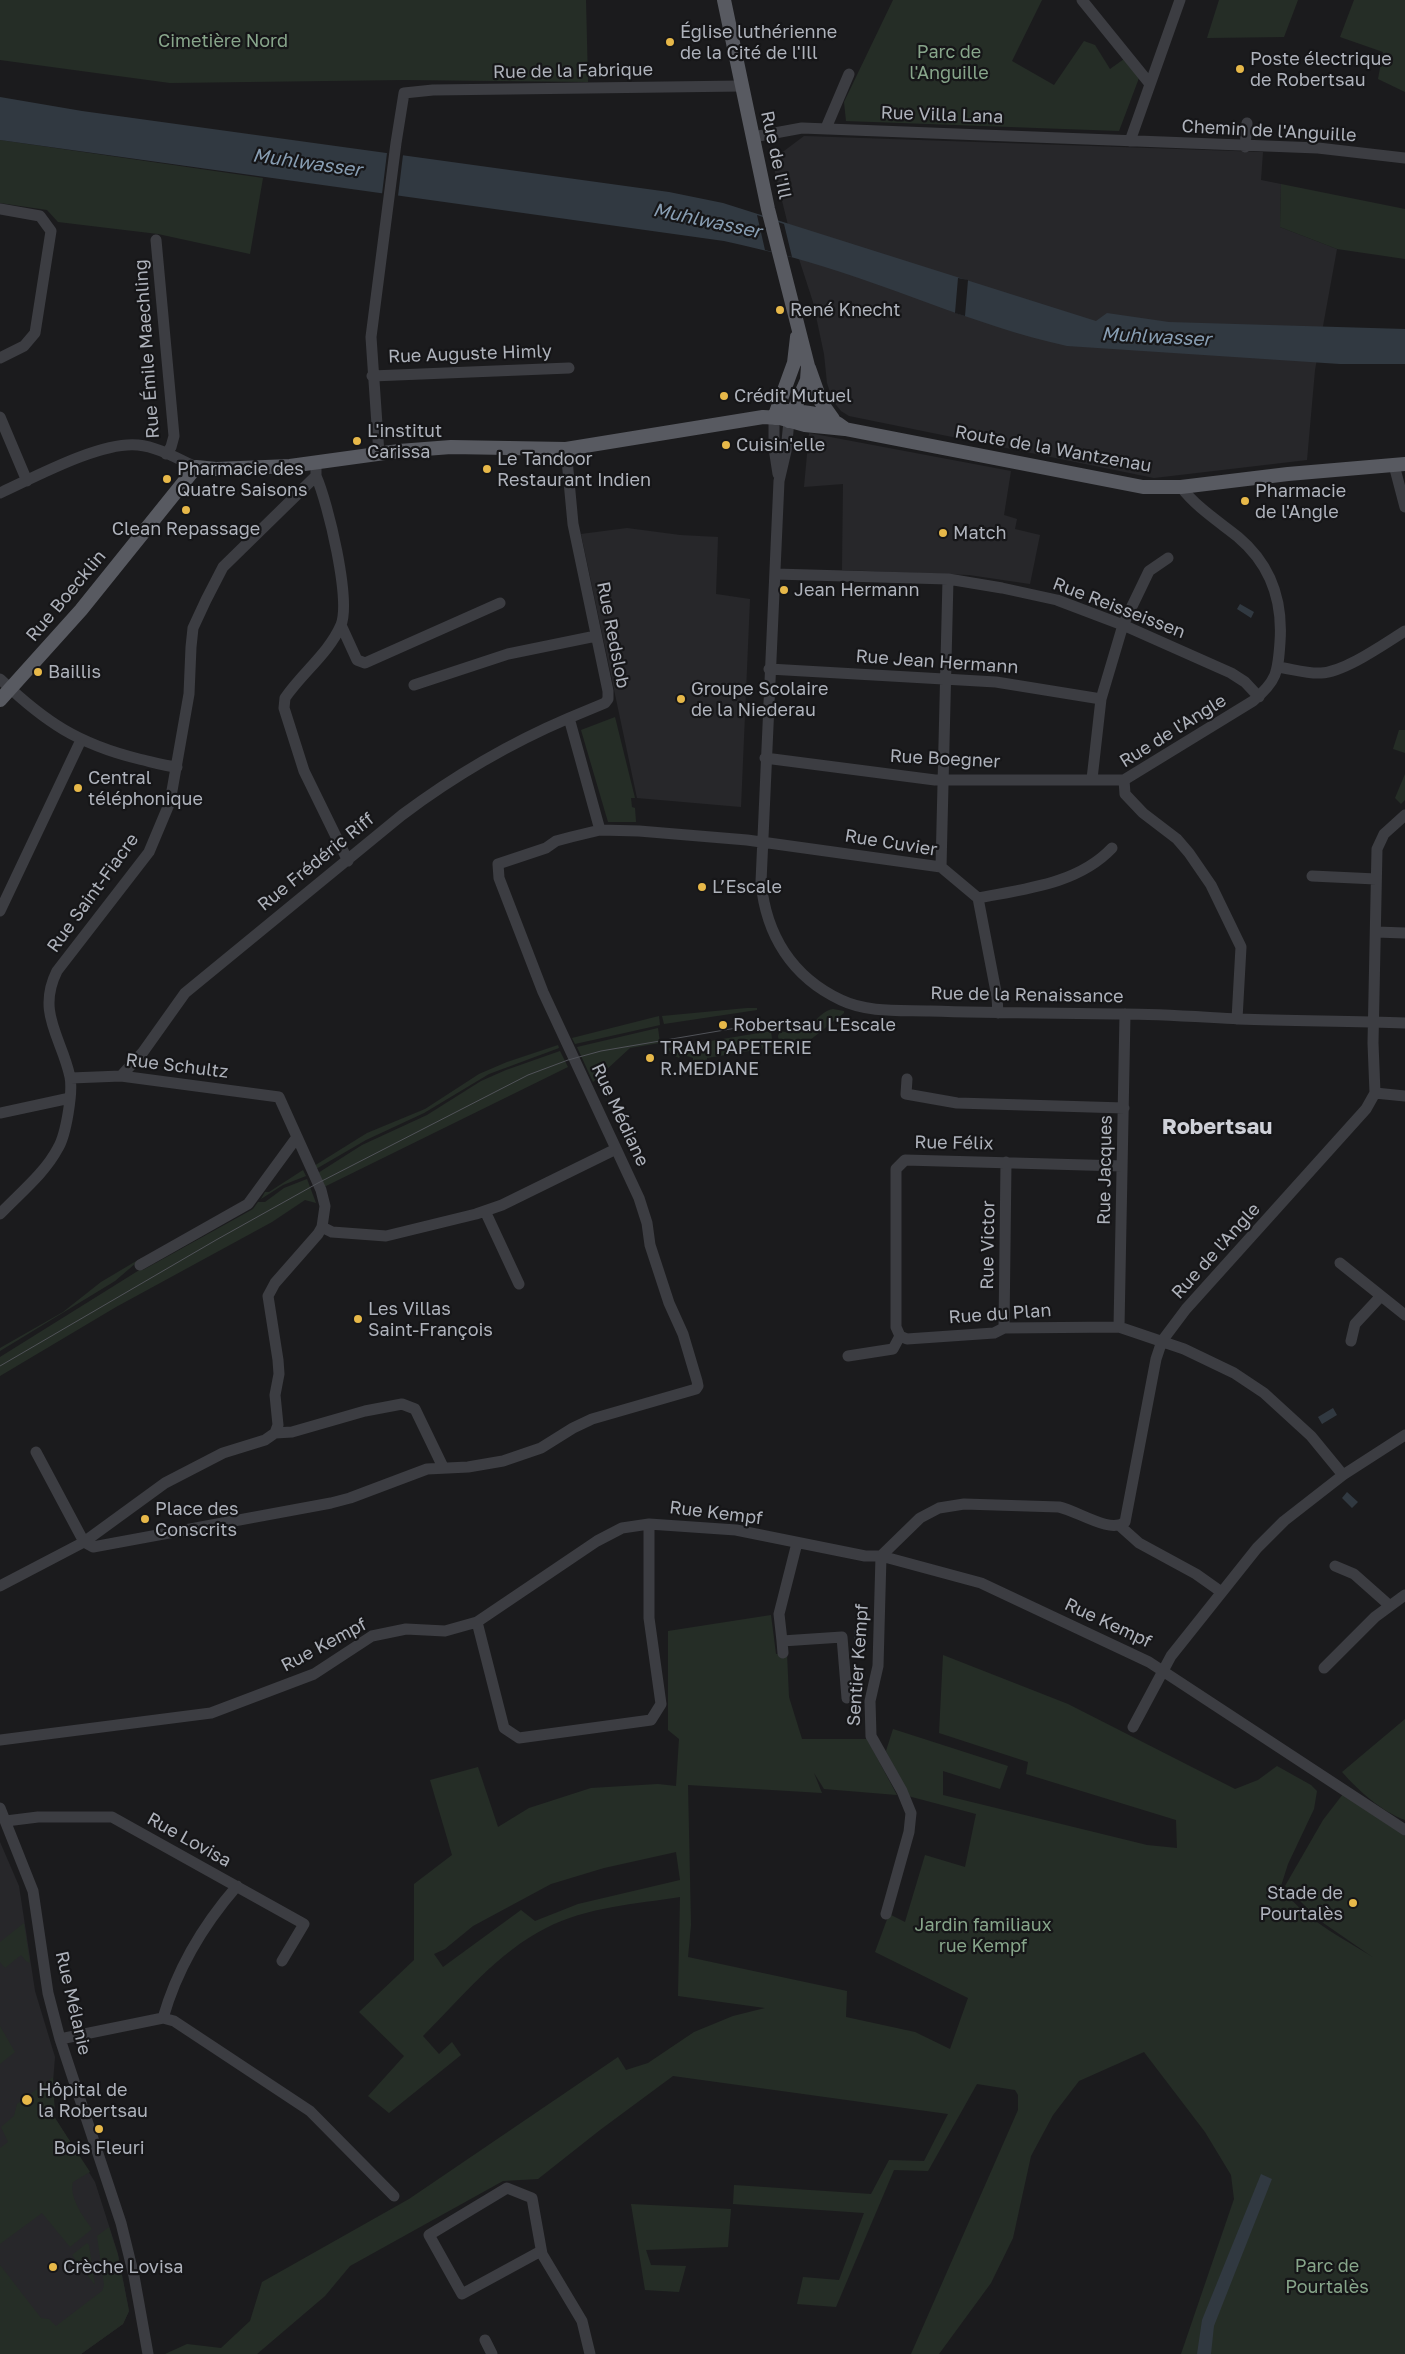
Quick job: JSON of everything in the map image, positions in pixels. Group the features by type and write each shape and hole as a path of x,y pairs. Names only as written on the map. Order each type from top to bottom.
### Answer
{"main road":[{"name":"Rue de l'Ill","path":"724,0 768,209 808,366 819,397 833,419"},
{"name":"Rue de l'Ill","path":"784,416 794,363 797,334 795,316"},
{"name":"Rue de l'Ill","path":"784,416 799,398 807,380 808,366"},
{"path":"754,418 774,405 784,416"},
{"name":"Route de la Wantzenau","path":"784,416 805,425 845,429 1143,487 1181,487 1288,474 1399,464"},
{"name":"Route de la Wantzenau","path":"196,467 316,470 379,454 451,447 566,449 754,418 784,416 833,419 845,429"},
{"name":"Rue Boecklin","path":"0,700 5,683 81,610 196,467"}],"street":[{"path":"1082,0 1150,84"},
{"path":"1130,141 1180,0"},
{"path":"826,128 849,74"},
{"name":"Rue de la Fabrique","path":"372,376 371,337 404,93 434,90 742,86"},
{"path":"1245,147 1247,124"},
{"name":"Rue Villa Lana","path":"753,137 802,128 826,128 1130,141"},
{"name":"Chemin de l'Anguille","path":"1130,141 1245,147 1318,148 1405,158"},
{"path":"0,209 40,216 51,231 35,333 24,346 0,358"},
{"name":"Rue Émile Maechling","path":"156,240 174,436 171,448 166,454"},
{"name":"Rue Auguste Himly","path":"372,376 569,368"},
{"path":"372,376 379,454"},
{"path":"773,432 784,416"},
{"path":"779,481 784,416"},
{"path":"0,417 27,481"},
{"path":"754,418 768,421 773,432 779,481"},
{"name":"Route de la Wantzenau","path":"0,492 96,452 120,445 138,445 157,449 196,467"},
{"name":"Rue Redslob","path":"566,449 573,524 608,699 605,703 569,718"},
{"path":"1399,464 1405,507"},
{"path":"316,470 324,498 340,577 344,613 341,625 314,664 291,690 284,702 284,708 304,771 348,861"},
{"name":"Rue Saint-Fiacre","path":"0,1214 43,1169 59,1148 70,1098 71,1078 50,1019 50,985 57,972 149,852 170,802 190,694 190,648 194,628 223,567 316,470"},
{"name":"Rue de la Renaissance","path":"779,481 765,758 762,890 770,924 781,948 792,964 815,986 842,1001 880,1009 998,1013 1125,1014 1405,1023"},
{"name":"Rue de l'Angle","path":"1181,487 1196,504 1251,549 1272,580 1277,594 1280,617 1278,667 1274,681 1259,696 1209,730 1124,780 1125,794 1143,813 1177,839 1211,885 1241,947 1237,1019"},
{"path":"1092,779 1100,699 1123,624 1149,571 1168,558"},
{"name":"Rue Reisseissen","path":"775,574 948,579 1057,600 1123,624 1231,673 1245,682 1259,696"},
{"path":"941,867 948,579"},
{"path":"341,625 357,660 365,663 500,603"},
{"path":"1278,667 1320,674 1330,672 1361,658 1405,631"},
{"path":"414,685 508,654 596,636"},
{"name":"Rue Jean Hermann","path":"769,669 996,682 1100,699"},
{"path":"5,683 48,720 81,740 115,753 177,767"},
{"path":"569,718 600,830"},
{"name":"Rue Frédéric Riff","path":"121,1076 144,1052 185,993 223,960 348,861 402,814 438,787 497,751 569,718"},
{"path":"0,911 81,740"},
{"name":"Rue Boegner","path":"765,758 944,780 1124,780"},
{"path":"1405,814 1384,834 1377,849 1373,1022 1375,1093 1405,1096"},
{"name":"Rue Cuvier","path":"498,864 546,848 556,841 600,830 692,834 941,867 978,898"},
{"path":"998,1013 997,997 978,898 1043,885 1067,878 1102,859 1112,848"},
{"name":"Rue Médiane","path":"443,1467 468,1467 503,1461 541,1448 573,1428 592,1419 682,1394 696,1389 698,1386 683,1334 669,1303 650,1244 647,1223 639,1198 543,992 499,878 498,864"},
{"path":"1312,876 1376,879"},
{"path":"1376,932 1405,933"},
{"name":"Rue Jacques","path":"1119,1327 1125,1014"},
{"name":"Rue Schultz","path":"71,1078 121,1076 279,1097 297,1137"},
{"path":"907,1079 906,1094 957,1103 1124,1108"},
{"name":"Rue de l'Angle","path":"1120,1526 1126,1522 1130,1509 1156,1359 1162,1340 1186,1309 1366,1109 1375,1093"},
{"path":"0,1113 70,1098"},
{"path":"140,1265 248,1204 297,1137 321,1190 325,1206 322,1227 318,1234 276,1283 268,1296 279,1374 275,1395 278,1425 275,1434"},
{"path":"322,1227 332,1232 386,1236 485,1212 616,1149"},
{"name":"Rue Félix","path":"900,1336 896,1327 896,1169 905,1160 1122,1166"},
{"name":"Rue Victor","path":"1004,1328 1006,1162"},
{"path":"485,1212 519,1284"},
{"path":"1340,1263 1405,1315"},
{"path":"1352,1341 1355,1324 1381,1296"},
{"name":"Rue du Plan","path":"900,1336 907,1339 994,1333 1004,1328 1119,1327 1162,1340 1226,1369 1264,1394 1311,1436 1343,1475"},
{"path":"848,1356 893,1349 900,1336"},
{"path":"0,1586 84,1542 165,1483 214,1457 265,1440 275,1434 292,1432 365,1411 402,1404 414,1409 443,1467 427,1469 357,1496 331,1503 93,1547 84,1542 36,1452"},
{"path":"1133,1727 1162,1670 1220,1591 1257,1548 1284,1521 1343,1475 1405,1436"},
{"path":"881,1556 920,1518 931,1511 950,1505 1059,1507 1071,1509 1112,1527 1120,1526 1138,1543 1196,1574 1220,1591"},
{"path":"477,1622 504,1728 519,1738 651,1720 661,1704 649,1618 649,1524"},
{"name":"Rue Kempf","path":"0,1740 211,1713 314,1674 372,1636 406,1629 445,1631 477,1622 597,1541 622,1528 649,1524 736,1530 865,1556 881,1556 981,1583 1162,1670 1405,1830"},
{"path":"783,1654 779,1614 798,1543"},
{"name":"Sentier Kempf","path":"881,1556 878,1666 869,1709 871,1736 902,1791 911,1813 909,1832 886,1914"},
{"path":"1335,1566 1354,1574 1389,1605"},
{"path":"1324,1668 1364,1627 1389,1605 1405,1595"},
{"name":"Sentier Kempf","path":"782,1641 842,1637 848,1698"},
{"name":"Rue Mélanie","path":"0,1808 33,1891 48,1993 60,2038 121,2222 134,2276 146,2353"},
{"name":"Rue Lovisa","path":"6,1821 38,1817 112,1817 304,1924 282,1961"},
{"path":"163,2018 174,1984 193,1948 218,1908 237,1886"},
{"path":"60,2038 163,2018 174,2021 310,2111 329,2128 394,2196"},
{"path":"541,2251 462,2294 429,2235 507,2188 532,2198 541,2251 582,2320 590,2354"},
{"path":"485,2340 492,2354"}],"shaded area":[{"path":"804,136 1263,152 1261,180 1281,184 1280,227 1337,249 1315,370 1307,460 1154,478 849,416 841,411 833,401 827,383 824,354 813,302 788,225 772,160"},
{"path":"809,433 1011,471 1004,515 1017,519 1015,529 1040,535 1030,584 969,575 842,570 843,484 804,487"},
{"name":"Groupe Scolaire de la Niederau","path":"627,528 680,535 718,537 716,594 750,599 741,807 637,798 581,534"},
{"name":"Hôpital de la Robertsau","path":"0,1842 19,1886 35,1991 55,2057 53,2082 55,2118 95,2182 118,2254 129,2311 123,2324 81,2354 0,2354"}],"green space":[{"name":"Cimetière Nord","path":"0,0 586,0 588,82 404,80 170,83 0,60"},
{"name":"Parc de l'Anguille","path":"893,0 1042,0 1012,61 1054,85 1084,41 1095,45 1110,69 1124,59 1139,78 1119,131 846,121 844,102"},
{"path":"1219,0 1298,0 1284,37 1207,38"},
{"path":"1354,0 1405,0 1405,92 1378,79 1383,52 1340,37"},
{"path":"0,140 263,178 250,254 158,234 58,222 47,210 0,203"},
{"path":"1281,184 1405,209 1405,259 1337,249 1280,227"},
{"path":"615,717 635,798 631,798 632,807 635,808 636,822 608,822 581,730"},
{"path":"1399,730 1405,730 1405,753 1393,749"},
{"path":"1405,774 1405,800 1401,804 1395,798"},
{"path":"757,1008 757,1010 664,1024 662,1016"},
{"path":"833,1009 844,1011 844,1013 800,1048 799,1046 781,1054 778,1036 780,1031 800,1032 807,1029 826,1011"},
{"path":"659,1016 660,1025 575,1044 572,1038"},
{"path":"658,1028 660,1043 630,1048 593,1082 577,1047"},
{"path":"771,1031 773,1047 707,1058 708,1066 693,1062 693,1058 681,1054 679,1058 671,1054 668,1048"},
{"path":"558,1045 559,1048 489,1074 424,1113 366,1140 316,1169 314,1166 367,1133 425,1109 479,1074 507,1062"},
{"path":"560,1051 568,1067 324,1187 318,1173 362,1145 427,1115 481,1081"},
{"path":"303,1170 306,1176 283,1185 261,1199 265,1192 269,1192"},
{"path":"307,1179 316,1203 305,1200 272,1222 116,1307 0,1376 0,1357 141,1269 143,1270 253,1209 258,1202 265,1202 284,1188"},
{"path":"143,1257 115,1281 0,1351 0,1348 63,1312 101,1282"},
{"path":"771,1615 776,1654 787,1654 789,1697 802,1739 867,1739 897,1795 824,1789 814,1773 822,1793 688,1785 691,1925 688,1957 847,1991 846,2017 915,2032 950,2049 968,1998 875,1952 889,1914 905,1922 925,1855 965,1867 976,1814 908,1796 886,1751 893,1729 1008,1766 1000,1789 943,1771 943,1795 1147,1845 1177,1848 1176,1820 1026,1774 1028,1762 939,1733 943,1655 1068,1704 1235,1789 1258,1780 1277,1766 1311,1785 1317,1791 1314,1809 1288,1864 1281,1886 1290,1898 1311,1918 1374,1958 1319,1920 1285,1886 1323,1820 1343,1794 1405,1836 1405,2354 1181,2354 1234,2199 1231,2175 1205,2132 1144,2052 1079,2081 1053,2115 1031,2156 1013,2238 991,2283 939,2354 911,2354 1018,2110 1018,2095 1015,2090 977,2084 928,2171 894,2170 836,2307 797,2304 803,2277 839,2280 864,2213 733,2204 734,2185 871,2194 889,2160 924,2161 948,2114 673,2076 538,2179 503,2181 350,2266 325,2296 257,2354 165,2354 187,2344 221,2348 250,2321 262,2282 409,2199 618,2057 626,2070 648,2063 694,2032 733,2016 765,2008 678,1996 680,1897 594,1911 561,1921 528,1938 481,1977 423,2036 439,2054 452,2042 461,2055 389,2113 368,2096 404,2056 359,2012 414,1960 414,1884 452,1855 430,1780 478,1767 498,1827 529,1808 591,1788 658,1784 676,1786 679,1739 668,1730 668,1631","holes":["676,1852 680,1880 578,1904 535,1921 521,1910 443,1967 434,1954 445,1949 473,1926 551,1884 604,1868"]},
{"path":"1405,1719 1405,1820 1371,1800 1342,1772"},
{"path":"24,1923 30,1963 21,1955 5,1968 0,1962 0,1942"},
{"path":"0,2026 15,2052 0,2064"},
{"path":"53,2077 55,2118 90,2172 73,2182 72,2188 78,2207 92,2229 70,2247 42,2213 0,2244 0,2148 8,2142 1,2127 14,2116 17,2104"},
{"path":"631,2204 731,2209 728,2247 646,2250 651,2265 686,2266 679,2292 645,2290"},
{"path":"109,2227 118,2255 129,2311 123,2324 81,2354 0,2354 0,2265 41,2318 49,2319 56,2326 102,2291 104,2285 97,2236"},
{"path":"87,2243 89,2245 95,2285 72,2255"}],"water":[{"name":"Muhlwasser","path":"0,97 82,111 669,192 723,203 1096,321 1107,313 1169,322 1405,329 1405,364 1340,364 1067,346 997,327 826,267 724,241 0,140"},
{"path":"1240,604 1254,612 1251,618 1237,609"},
{"path":"1333,1408 1337,1415 1322,1424 1318,1417"},
{"path":"1347,1492 1358,1502 1352,1508 1342,1498"},
{"path":"854,1630 862,1630 863,1646 855,1647"},
{"path":"1261,2174 1272,2179 1214,2326 1211,2354 1197,2354 1202,2320"}],"pier":[{"path":"387,153 403,155 398,196 382,194"},
{"path":"757,215 784,224 792,257 765,250"},
{"path":"958,278 968,280 965,316 955,313"}],"tram line":[{"path":"0,1366 318,1183 528,1075 568,1060 601,1051 760,1024"}],"place":[{"name":"Église luthérienne de la Cité de l'Ill","path":"670,42"},
{"name":"Poste électrique de Robertsau","path":"1240,69"},
{"name":"René Knecht","path":"780,310"},
{"name":"Crédit Mutuel","path":"724,396"},
{"name":"L'institut Carissa","path":"357,441"},
{"name":"Cuisin'elle","path":"726,445"},
{"name":"Le Tandoor Restaurant Indien","path":"487,469"},
{"name":"Pharmacie des Quatre Saisons","path":"167,479"},
{"name":"Pharmacie de l'Angle","path":"1245,501"},
{"name":"Clean Repassage","path":"186,510"},
{"name":"Match","path":"943,533"},
{"name":"Jean Hermann","path":"784,590"},
{"name":"Baillis","path":"38,672"},
{"name":"Groupe Scolaire de la Niederau","path":"681,699"},
{"name":"Central téléphonique","path":"78,788"},
{"name":"L’Escale","path":"702,887"},
{"name":"Robertsau L'Escale","path":"723,1025"},
{"name":"TRAM PAPETERIE R.MEDIANE","path":"650,1058"},
{"name":"Les Villas Saint-François","path":"358,1319"},
{"name":"Place des Conscrits","path":"145,1519"},
{"name":"Stade de Pourtalès","path":"1353,1903"},
{"name":"Hôpital de la Robertsau","path":"27,2100"},
{"name":"Bois Fleuri","path":"99,2129"},
{"name":"Crèche Lovisa","path":"53,2267"}],"district":[{"name":"Robertsau","path":"1217,1127"}],"park label":[{"name":"Jardin familiaux rue Kempf","path":"983,1935"},
{"name":"Parc de Pourtalès","path":"1327,2276"}]}
